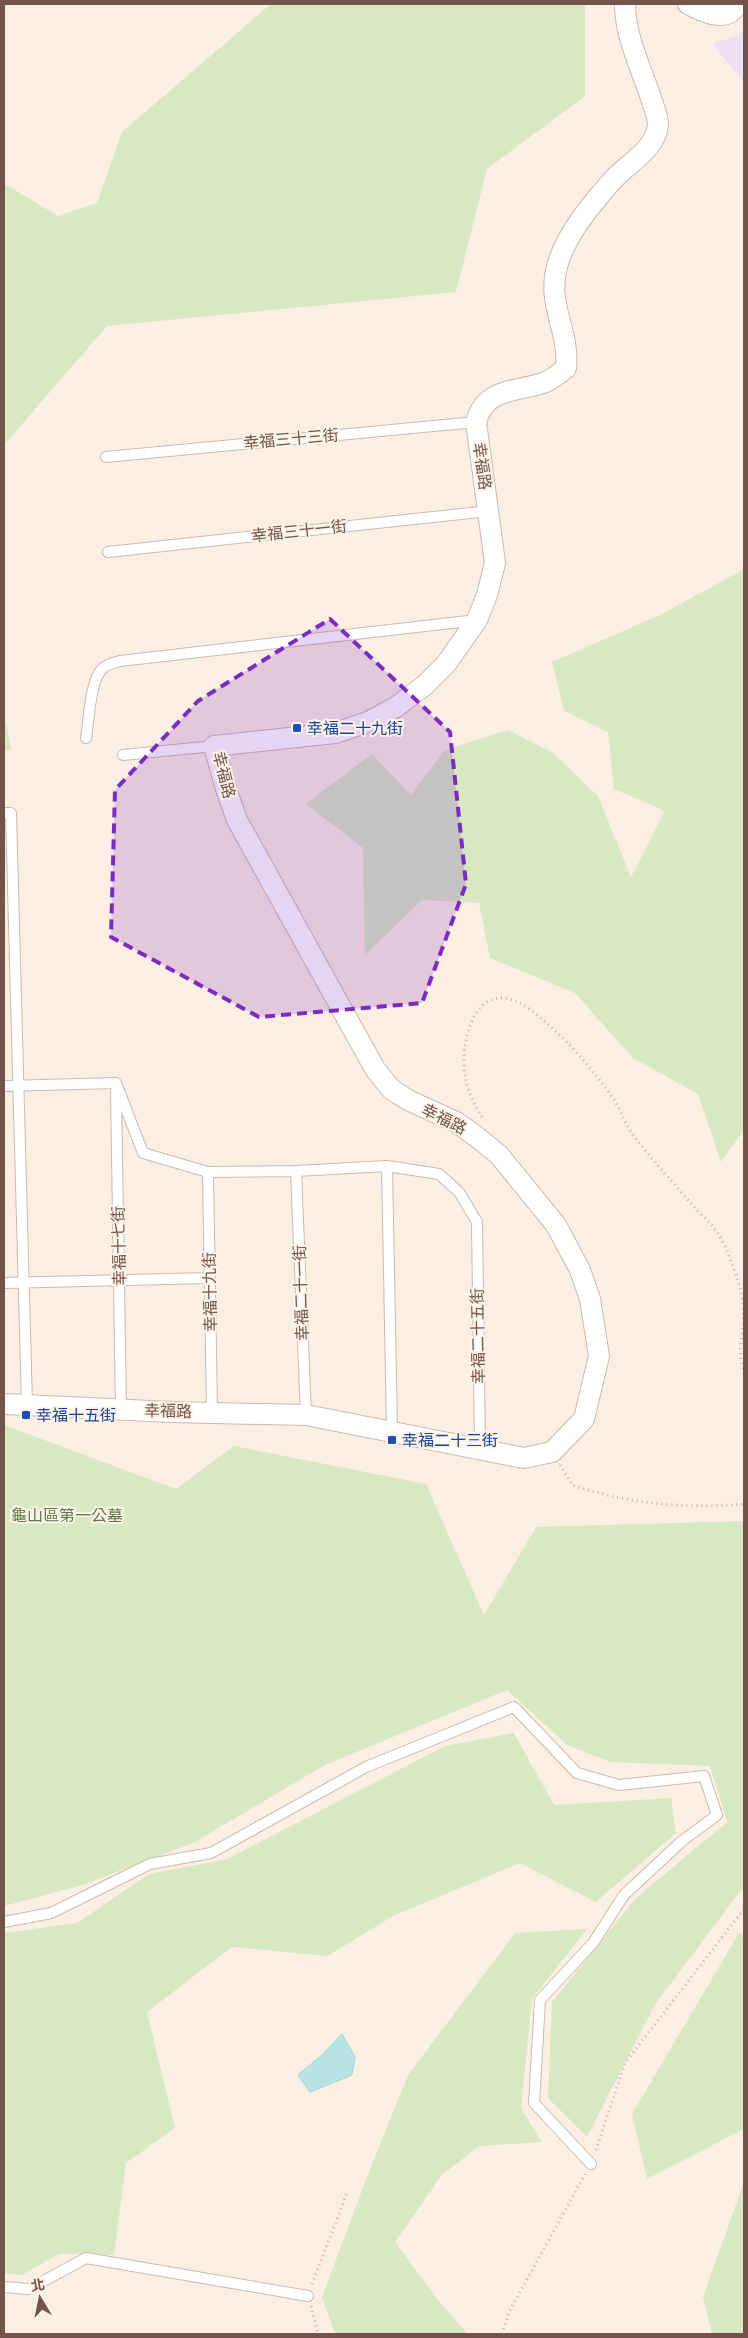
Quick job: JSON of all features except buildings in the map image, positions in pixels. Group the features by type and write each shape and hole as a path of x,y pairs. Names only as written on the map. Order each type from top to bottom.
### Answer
{"street":[{"path":"476,422 480,409 487,401 500,394 545,382 566,368 565,341 555,307 553,292 559,260 570,236 612,180 642,154 654,139 658,123 625,17 625,4"},
{"path":"688,4 709,14 722,16 735,8 737,4"},
{"name":"幸福路","path":"4,1404 306,1415 524,1458 552,1452 584,1419 600,1356 590,1299 580,1270 556,1225 499,1156 477,1136 456,1122 408,1100 391,1089 375,1069 237,820 214,746 335,733 368,722 396,706 425,685 446,664 477,620 487,595 495,563 476,422"}],"lane":[{"name":"幸福三十三街","path":"106,457 476,422"},
{"name":"幸福三十一街","path":"108,552 489,511"},
{"path":"86,738 96,680 101,670 108,664 120,660 477,620"},
{"path":"123,755 214,746"},
{"path":"7,813 9,907 18,1086 27,1406"},
{"path":"4,1086 116,1082 143,1153 208,1172 296,1171 387,1166 392,1431"},
{"name":"幸福十七街","path":"116,1082 122,1409"},
{"name":"幸福二十五街","path":"387,1166 438,1174 459,1192 477,1222 480,1449"},
{"name":"幸福二十一街","path":"296,1171 306,1415"},
{"name":"幸福十九街","path":"208,1172 212,1412"},
{"path":"4,1283 210,1278"},
{"path":"4,1922 51,1913 150,1864 211,1853 366,1767 514,1707 577,1773 619,1785 704,1776 717,1815 682,1841 624,1895 593,1943 540,2000 534,2103 590,2164"},
{"path":"4,2287 29,2289 86,2258 308,2296"}],"path":[{"path":"487,1123 470,1096 465,1075 465,1051 468,1032 473,1016 484,1002 498,998 511,998 548,1024 590,1070 614,1099 632,1134 720,1235 738,1282 743,1311 740,1362 744,1370"},
{"path":"552,1452 572,1485 608,1497 658,1505 716,1507 744,1504"},
{"path":"502,2334 509,2312 590,2164 625,2063 744,1909"},
{"path":"318,2334 308,2296 347,2193"}],"highlighted area":[{"path":"330,619 450,732 466,884 422,1003 259,1017 111,937 115,790 198,701"}],"shaded area":[{"path":"744,29 744,82 712,44 738,35"}],"green space":[{"path":"271,4 585,4 585,96 487,169 456,292 107,326 4,445 4,186 10,187 58,216 97,203 122,132"},
{"path":"744,569 744,1130 721,1162 698,1094 633,1058 575,993 490,958 479,903 422,900 365,955 363,848 306,804 372,754 411,795 445,750 508,730 553,753 598,796 631,877 665,811 614,789 608,732 564,711 552,662 660,615"},
{"path":"4,712 11,750 4,750"},
{"name":"龜山區第一公墓","path":"4,1425 176,1489 234,1446 426,1484 484,1615 536,1527 744,1521 744,1891 741,1890 656,2003 587,2137 548,2098 552,2002 635,1899 727,1822 710,1766 610,1762 567,1745 507,1690 325,1765 195,1842 83,1885 4,1906"},
{"path":"514,1733 554,1805 671,1798 676,1833 596,1902 520,1863 395,1915 327,1956 232,1947 147,2012 175,2128 126,2163 114,2255 59,2254 22,2275 4,2273 4,1933 77,1923 149,1874 227,1859 445,1746"},
{"path":"587,1929 532,1999 521,2108 542,2142 479,2146 442,2175 395,2242 442,2305 468,2334 335,2334 322,2297 408,2075 515,1933"},
{"path":"739,1933 744,1935 744,2129 647,2179 632,2114"},
{"path":"744,2182 744,2334 712,2334 703,2297"}],"water":[{"path":"342,2034 355,2057 352,2075 310,2092 298,2075 322,2055"}],"place":[{"name":"幸福二十九街","path":"297,728"},
{"name":"幸福十五街","path":"26,1415"},
{"name":"幸福二十三街","path":"392,1440"}]}
